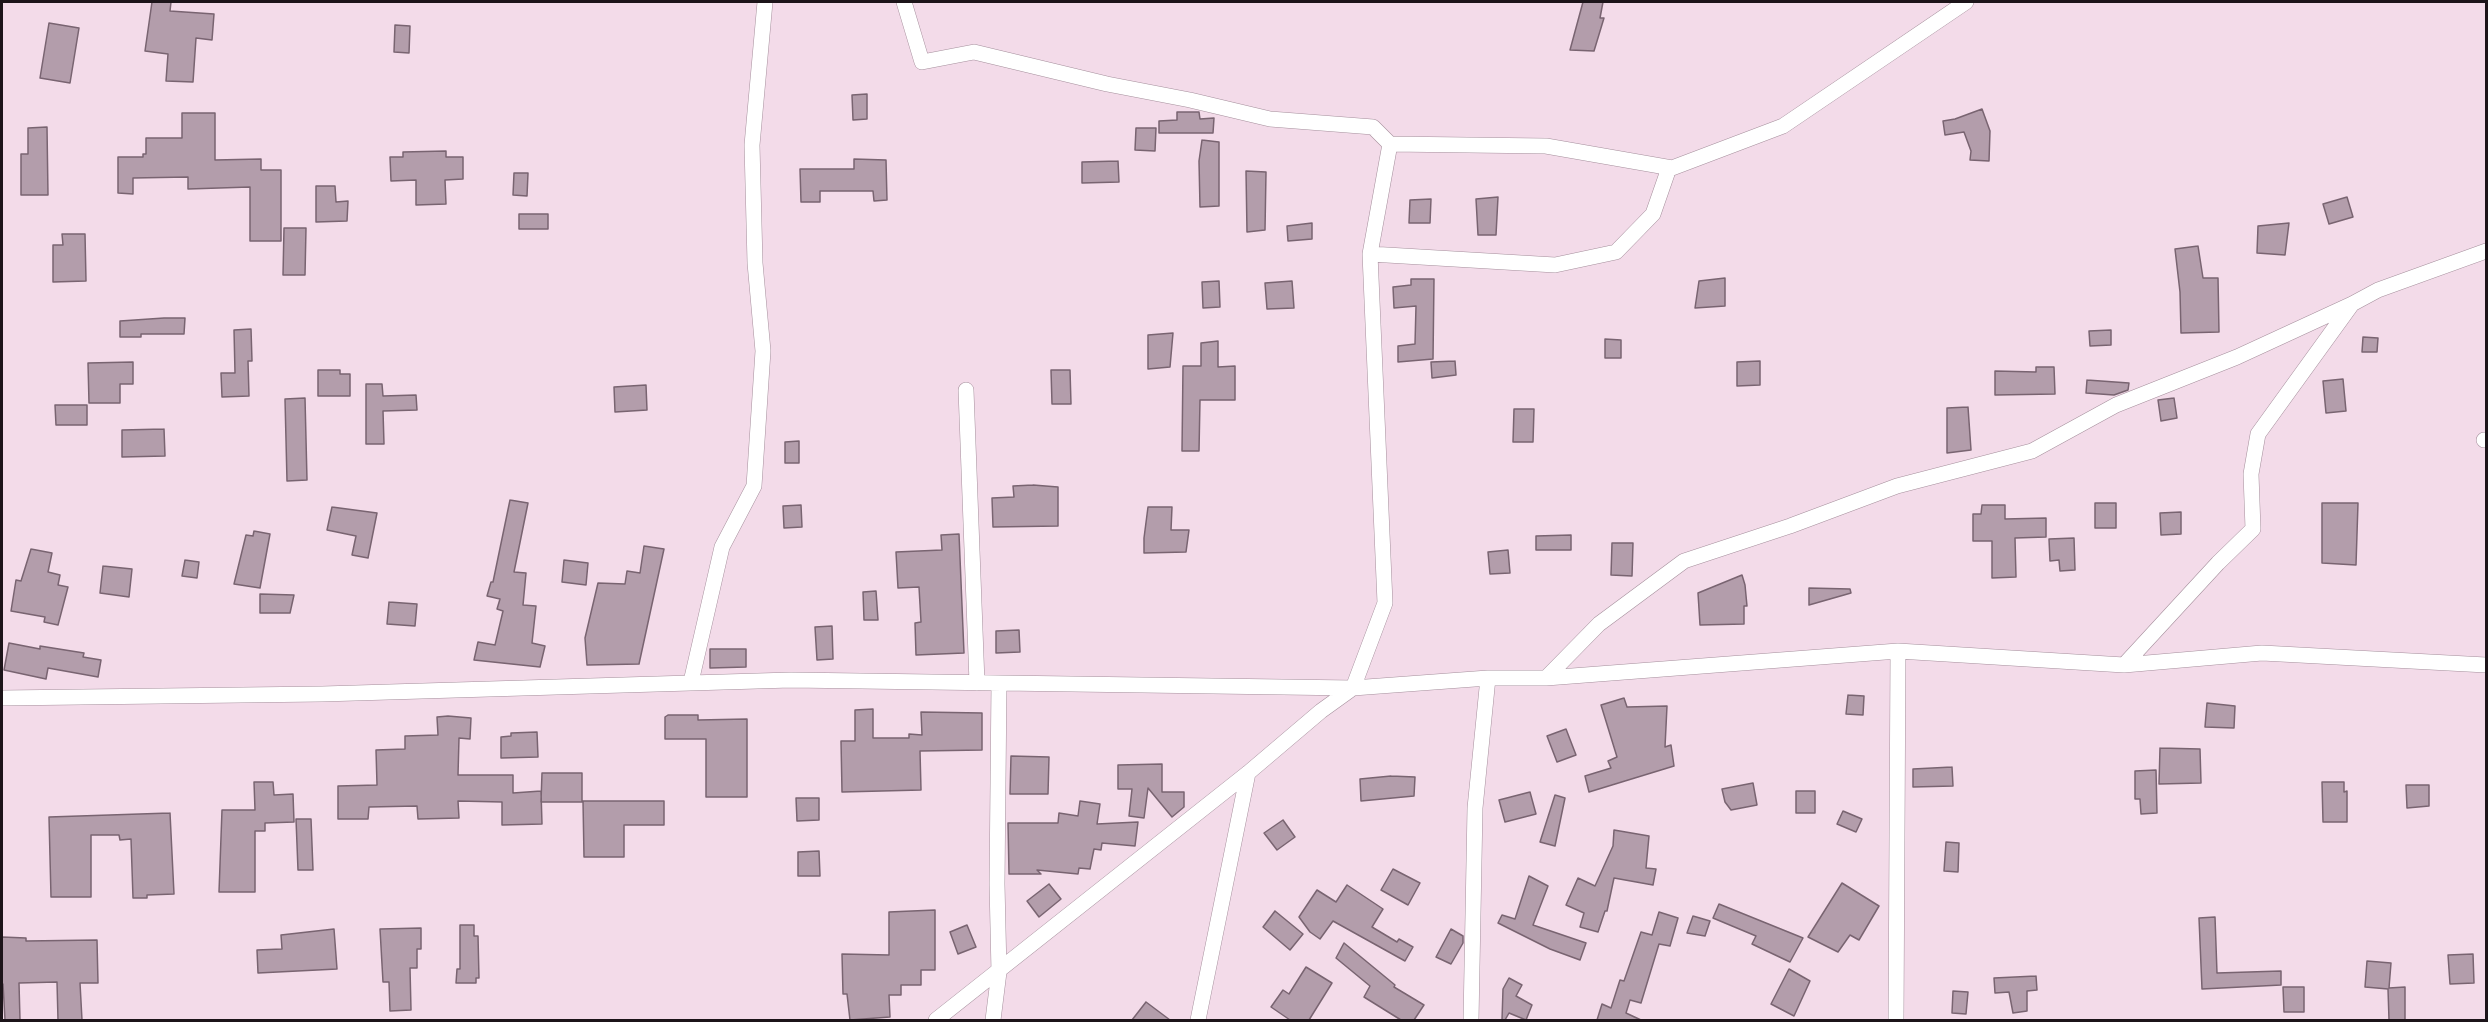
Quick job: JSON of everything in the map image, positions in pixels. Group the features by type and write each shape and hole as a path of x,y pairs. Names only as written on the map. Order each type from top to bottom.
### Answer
{"street":[{"path":"691,682 722,547 754,486 763,351 755,262 752,145 765,2"},
{"path":"904,2 922,62 974,52 1107,84 1270,119 1373,127 1390,144 1546,147 1672,168 1783,126 1966,2"},
{"path":"936,1020 1248,773 1321,711 1353,688 1385,603 1370,254 1390,144"},
{"path":"1370,254 1555,265 1616,252 1653,214 1669,168"},
{"path":"1546,678 1599,624 1684,561 1790,526 1897,486 2032,451 2116,405 2237,357 2378,291 2487,251"},
{"path":"2124,665 2218,563 2253,529 2251,474 2258,434 2352,304"},
{"path":"966,390 977,683"},
{"path":"2,698 322,694 791,680 1353,688 1488,678 1546,678 1898,651 2124,665 2262,653 2487,665"},
{"path":"1896,1020 1898,651"},
{"path":"1471,1020 1475,808 1488,678"},
{"path":"993,1020 999,972 997,884 999,683"},
{"path":"1198,1020 1248,773"}],"building":[{"path":"152,2 171,2 170,11 214,14 212,40 196,38 193,82 166,81 168,54 145,51"},
{"path":"1583,2 1603,2 1600,18 1604,18 1594,51 1570,50"},
{"path":"49,23 79,28 70,83 40,78"},
{"path":"395,25 410,26 409,53 394,52"},
{"path":"867,94 867,119 853,120 852,95"},
{"path":"1982,109 1990,131 1989,161 1970,160 1971,151 1964,132 1945,135 1943,121"},
{"path":"1177,112 1199,112 1200,119 1214,118 1213,133 1159,133 1159,121 1177,120"},
{"path":"182,113 215,113 215,160 261,159 261,170 281,170 281,241 250,241 250,187 188,189 188,177 133,178 133,194 118,193 118,157 143,157 143,154 146,154 146,138 182,138"},
{"path":"47,127 48,195 21,195 21,154 28,154 28,128"},
{"path":"1136,128 1156,128 1155,151 1135,150"},
{"path":"1202,140 1219,142 1219,206 1200,207 1199,161"},
{"path":"446,151 446,157 463,157 463,179 445,180 446,204 416,205 416,180 391,181 390,157 403,157 403,152"},
{"path":"854,159 886,160 887,200 874,201 873,191 820,191 820,202 801,202 800,169 854,169"},
{"path":"1118,161 1119,182 1082,183 1082,162"},
{"path":"1246,171 1266,172 1265,230 1247,232"},
{"path":"514,173 528,173 527,196 513,195"},
{"path":"316,186 335,186 336,202 348,201 347,221 316,222"},
{"path":"1498,197 1496,235 1478,235 1476,199"},
{"path":"2347,197 2353,217 2329,224 2323,204"},
{"path":"1431,199 1430,223 1409,223 1410,200"},
{"path":"519,214 548,214 548,229 519,229"},
{"path":"1312,223 1312,239 1288,241 1287,226"},
{"path":"2289,223 2285,255 2257,253 2258,226"},
{"path":"284,228 306,228 305,275 283,275"},
{"path":"62,234 85,234 86,281 53,282 53,245 63,245"},
{"path":"2198,246 2203,278 2218,278 2219,332 2181,333 2180,292 2175,249"},
{"path":"1725,278 1725,306 1695,308 1699,281"},
{"path":"1411,279 1434,279 1433,359 1398,362 1398,346 1415,344 1416,306 1394,308 1393,287 1411,285"},
{"path":"1219,281 1220,307 1203,308 1202,282"},
{"path":"1292,281 1294,308 1267,309 1265,283"},
{"path":"185,318 184,334 141,334 141,337 120,337 120,321"},
{"path":"251,329 252,361 248,361 249,396 222,397 221,373 235,373 234,330"},
{"path":"2111,330 2111,345 2090,346 2089,331"},
{"path":"1173,333 1170,367 1148,369 1148,335"},
{"path":"2363,337 2378,338 2377,352 2362,352"},
{"path":"1605,339 1621,340 1621,358 1605,358"},
{"path":"1218,341 1218,367 1235,366 1235,400 1200,400 1199,451 1182,451 1183,366 1201,366 1201,343"},
{"path":"1455,361 1456,375 1432,378 1431,362"},
{"path":"1760,361 1760,385 1737,386 1737,362"},
{"path":"133,362 133,384 120,384 120,403 89,403 88,363"},
{"path":"2036,367 2054,367 2055,394 1995,395 1995,371 2036,372"},
{"path":"318,370 340,370 340,374 350,374 350,396 318,396"},
{"path":"1051,370 1070,370 1071,404 1052,404"},
{"path":"2343,379 2346,411 2326,413 2323,381"},
{"path":"2087,380 2129,383 2128,390 2114,395 2086,393"},
{"path":"366,384 382,384 383,396 416,395 417,410 383,411 384,444 366,444"},
{"path":"646,385 647,410 615,412 614,387"},
{"path":"305,398 307,480 287,481 285,399"},
{"path":"2174,398 2177,418 2161,421 2158,400"},
{"path":"55,405 87,405 87,425 56,425"},
{"path":"1968,407 1971,450 1947,453 1947,408"},
{"path":"1514,409 1534,409 1533,442 1513,442"},
{"path":"164,429 165,456 122,457 122,430"},
{"path":"799,441 799,463 785,463 785,442"},
{"path":"1013,486 1058,487 1058,526 993,527 992,498 1014,497"},
{"path":"510,500 528,503 514,572 526,573 523,605 536,606 532,643 545,646 540,667 474,660 478,642 495,645 503,611 497,609 500,599 487,596 491,582 493,582"},
{"path":"2095,503 2116,503 2116,528 2095,528"},
{"path":"2322,503 2358,503 2356,565 2322,563"},
{"path":"801,505 802,527 784,528 783,506"},
{"path":"1982,505 2005,505 2005,519 2046,518 2046,537 2015,538 2016,577 1992,578 1992,541 1973,541 1973,514 1981,514"},
{"path":"332,507 377,513 368,558 352,555 356,536 327,530"},
{"path":"1148,507 1172,507 1171,530 1189,530 1186,552 1144,553"},
{"path":"2181,512 2181,534 2161,535 2160,513"},
{"path":"254,531 270,534 260,588 234,584 246,535 253,536"},
{"path":"959,534 964,653 916,655 915,623 921,622 919,587 898,588 896,552 942,550 941,535"},
{"path":"1571,535 1571,550 1536,550 1536,536"},
{"path":"2074,538 2075,570 2060,571 2059,560 2050,561 2049,539"},
{"path":"1612,543 1633,543 1632,576 1611,575"},
{"path":"644,546 664,549 639,664 587,665 585,638 598,583 625,584 627,571 640,573"},
{"path":"31,549 52,553 48,572 60,575 58,585 68,587 58,625 44,622 45,617 11,611 16,580 21,581"},
{"path":"1508,550 1510,573 1490,574 1488,552"},
{"path":"185,560 199,562 197,578 182,576"},
{"path":"564,560 588,563 586,585 562,582"},
{"path":"103,566 132,569 129,597 100,593"},
{"path":"1742,575 1747,606 1744,606 1744,624 1700,625 1698,593"},
{"path":"1809,588 1850,589 1851,593 1809,605"},
{"path":"876,591 878,620 864,620 863,592"},
{"path":"260,594 294,595 290,613 260,613"},
{"path":"389,602 417,604 415,626 387,624"},
{"path":"832,626 833,659 817,660 815,627"},
{"path":"1019,630 1020,652 996,653 996,631"},
{"path":"9,643 40,649 40,646 84,653 83,657 101,660 98,677 48,668 46,679 4,670"},
{"path":"710,649 746,649 746,667 710,668"},
{"path":"1848,695 1864,696 1863,715 1846,714"},
{"path":"1624,698 1627,707 1667,706 1665,747 1671,745 1674,766 1589,792 1585,776 1611,768 1608,761 1617,757 1601,705"},
{"path":"2207,703 2235,706 2234,728 2205,727"},
{"path":"873,709 873,738 909,738 909,734 922,735 921,712 982,713 982,750 920,751 921,790 842,792 841,741 855,741 855,710"},
{"path":"668,715 698,715 698,720 747,719 747,797 706,797 706,739 665,739 665,717"},
{"path":"437,717 471,718 470,739 459,738 458,775 513,775 513,793 541,791 542,824 502,825 502,802 458,801 459,818 418,819 417,806 369,807 368,819 338,819 338,786 377,785 376,750 405,749 405,736 438,735"},
{"path":"1566,729 1576,755 1557,762 1547,736"},
{"path":"537,732 538,757 501,758 501,737 511,736 511,733"},
{"path":"2160,748 2200,749 2201,783 2159,784"},
{"path":"1011,756 1049,757 1048,794 1010,794"},
{"path":"1162,764 1162,792 1184,792 1184,807 1172,817 1148,788 1144,818 1129,816 1132,789 1118,789 1118,765"},
{"path":"1952,767 1953,786 1913,787 1913,769"},
{"path":"2156,770 2157,813 2141,814 2140,799 2135,799 2135,771"},
{"path":"542,773 582,773 582,802 541,802"},
{"path":"1391,776 1415,777 1414,796 1361,801 1360,779"},
{"path":"254,782 273,782 274,795 293,794 294,822 265,823 265,831 255,831 255,892 219,892 222,810 255,810"},
{"path":"2322,782 2344,782 2344,792 2347,791 2347,822 2323,822"},
{"path":"1753,783 1757,805 1731,810 1725,802 1722,789"},
{"path":"2406,785 2429,785 2429,806 2407,808"},
{"path":"1796,791 1815,791 1815,813 1796,813"},
{"path":"1530,792 1536,814 1505,822 1499,800"},
{"path":"1555,795 1565,798 1555,846 1540,842"},
{"path":"796,798 819,798 819,820 797,821"},
{"path":"583,801 664,801 664,825 624,825 624,857 584,857"},
{"path":"1080,801 1100,804 1097,824 1138,822 1135,846 1102,843 1101,850 1094,849 1090,869 1079,868 1078,874 1037,870 1041,874 1009,874 1008,823 1058,823 1059,813 1078,816"},
{"path":"1843,811 1862,819 1856,832 1837,824"},
{"path":"170,813 174,894 133,898 131,839 120,840 119,835 91,835 91,897 51,897 49,817"},
{"path":"296,819 311,819 313,870 298,870"},
{"path":"1283,820 1295,837 1277,850 1264,833"},
{"path":"1614,830 1649,836 1646,868 1656,869 1653,885 1614,878 1607,911 1605,911 1598,932 1580,927 1584,913 1566,905 1578,878 1595,886 1613,846"},
{"path":"1946,842 1959,843 1958,872 1944,871"},
{"path":"819,851 820,876 798,876 798,852"},
{"path":"1393,869 1420,883 1408,905 1381,890"},
{"path":"1529,876 1548,886 1533,925 1586,943 1580,960 1550,949 1498,923 1502,915 1515,919"},
{"path":"1842,883 1879,906 1859,940 1850,935 1838,952 1808,937"},
{"path":"1049,884 1061,899 1039,917 1027,901"},
{"path":"1347,885 1383,909 1372,927 1397,942 1399,939 1413,947 1405,961 1333,921 1320,939 1310,932 1299,917 1317,890 1336,902"},
{"path":"1719,904 1803,938 1790,962 1752,944 1756,936 1713,918"},
{"path":"935,910 935,970 921,970 921,985 901,985 901,995 889,995 890,1017 850,1020 847,994 843,994 842,954 889,955 889,912"},
{"path":"1275,911 1303,934 1290,950 1263,927"},
{"path":"1659,912 1678,918 1670,946 1659,944 1641,1003 1630,1000 1626,1013 1641,1020 1597,1020 1602,1004 1611,1008 1620,980 1624,981 1641,932 1652,935"},
{"path":"1693,916 1710,921 1705,936 1687,933"},
{"path":"2215,917 2217,973 2281,971 2281,985 2202,989 2199,918"},
{"path":"460,925 474,925 474,936 478,936 479,978 476,978 476,983 456,983 457,969 460,969"},
{"path":"967,925 976,947 958,954 950,932"},
{"path":"421,928 421,949 417,949 417,968 410,968 411,1010 390,1011 389,982 383,982 380,929"},
{"path":"334,929 337,969 258,973 257,950 282,949 281,935"},
{"path":"1451,929 1463,936 1463,943 1451,964 1436,957"},
{"path":"2,937 26,938 26,941 97,940 98,983 80,983 82,1020 58,1020 57,982 19,983 20,1020 5,1020"},
{"path":"1344,943 1395,985 1394,987 1424,1005 1414,1020 1401,1020 1364,997 1370,986 1336,958"},
{"path":"2473,954 2474,983 2450,984 2448,955"},
{"path":"2367,961 2391,963 2389,988 2405,987 2405,1020 2389,1020 2388,989 2365,987"},
{"path":"1306,967 1332,983 1309,1020 1290,1020 1271,1007 1283,990 1289,994"},
{"path":"1789,969 1810,981 1794,1016 1771,1004"},
{"path":"2036,976 2037,990 2027,991 2027,1011 2013,1013 2009,992 1995,993 1994,978"},
{"path":"1509,978 1522,985 1516,996 1532,1005 1526,1020 1509,1013 1505,1020 1502,1020 1503,989"},
{"path":"2283,987 2304,987 2304,1012 2284,1012"},
{"path":"1953,991 1968,992 1966,1014 1952,1013"},
{"path":"1146,1002 1170,1020 1132,1020"}]}
